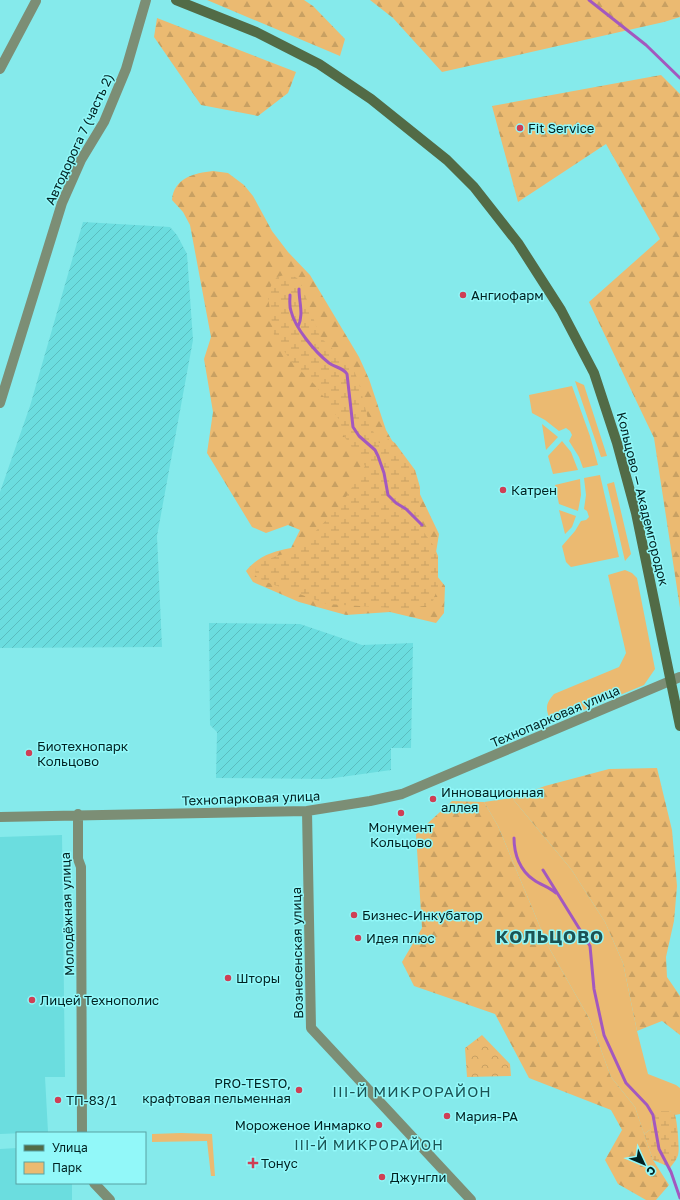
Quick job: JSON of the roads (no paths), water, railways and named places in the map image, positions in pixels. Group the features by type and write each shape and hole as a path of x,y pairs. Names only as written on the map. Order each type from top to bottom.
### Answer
{"main road":[{"name":"Кольцово — Академгородок","path":"176,0 256,32 318,64 371,99 447,160 474,187 518,243 561,310 594,372 617,443 636,513 680,726"}],"street":[{"name":"Автодорога 7 (часть 2)","path":"0,403 62,203 81,160 104,122 126,69 146,0"},
{"path":"0,69 36,1"},
{"name":"Технопарковая улица","path":"0,817 78,814 308,811 370,801 402,794 680,677"},
{"name":"Вознесенская улица","path":"308,811 311,1028 471,1200"},
{"name":"Молодёжная улица","path":"78,814 78,859 81,867 82,1132"},
{"path":"95,1184 110,1200"}],"waterway":[{"path":"589,0 646,45 680,78"},
{"path":"298,327 301,318 299,289"},
{"path":"290,295 290,307 293,318 306,339 329,363 343,370 347,374 353,427 359,436 375,450 384,473 388,495 396,503 406,509 422,525"},
{"path":"514,838 515,850 519,862 525,872 534,880 556,893"},
{"path":"543,870 590,946 594,989 604,1035 626,1083 647,1105 653,1115 659,1149 671,1172 680,1198"}],"place":[{"name":"Fit Service","path":"520,128"},
{"name":"Ангиофарм","path":"463,295"},
{"name":"Катрен","path":"503,490"},
{"name":"Биотехнопарк Кольцово","path":"29,753"},
{"name":"Инновационная аллея","path":"433,799"},
{"name":"Монумент Кольцово","path":"401,813"},
{"name":"Бизнес-Инкубатор","path":"354,915"},
{"name":"Идея плюс","path":"358,938"},
{"name":"Шторы","path":"228,978"},
{"name":"Лицей Технополис","path":"32,1000"},
{"name":"PRO-TESTO, крафтовая пельменная","path":"299,1090"},
{"name":"ТП-83/1","path":"58,1100"},
{"name":"Мария-РА","path":"447,1116"},
{"name":"Мороженое Инмарко","path":"379,1125"},
{"name":"Тонус","path":"253,1163"},
{"name":"Джунгли","path":"382,1177"}],"district":[{"name":"КОЛЬЦОВО","path":"550,936"},
{"name":"III-Й МИКРОРАЙОН","path":"412,1091"},
{"name":"III-Й МИКРОРАЙОН","path":"369,1144"}]}
